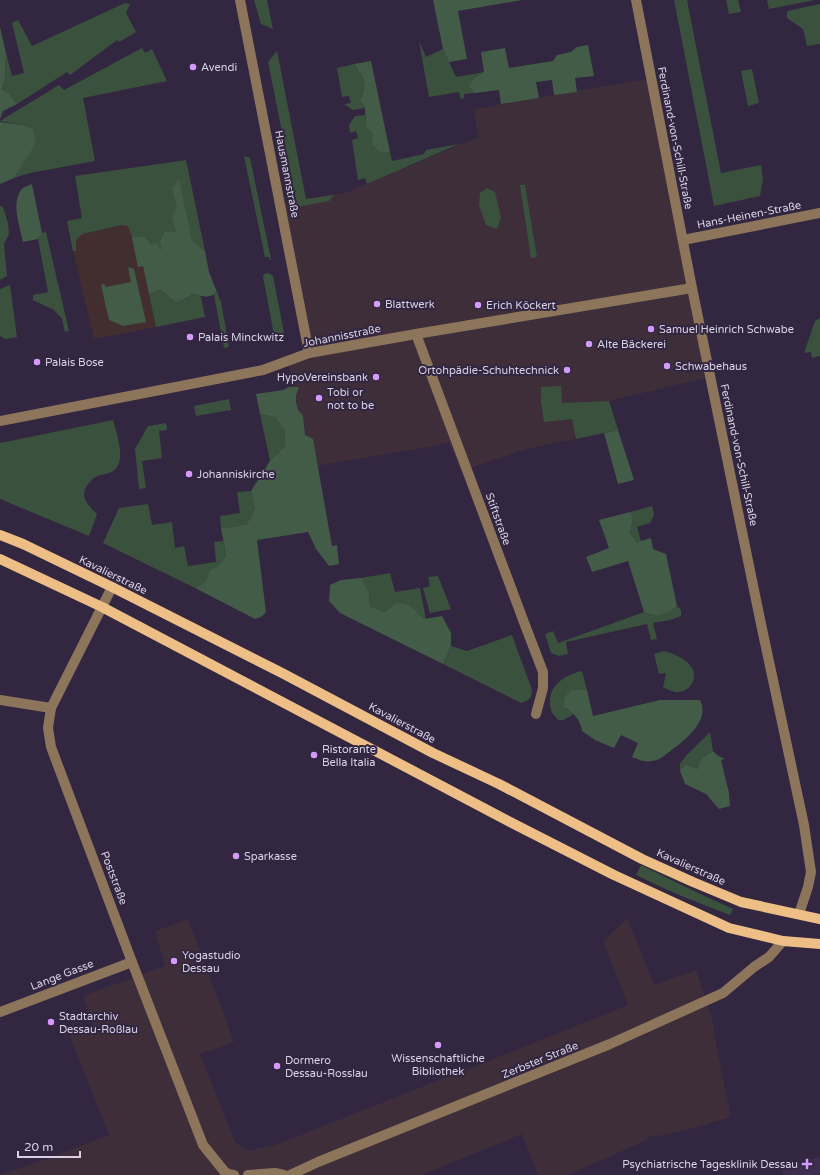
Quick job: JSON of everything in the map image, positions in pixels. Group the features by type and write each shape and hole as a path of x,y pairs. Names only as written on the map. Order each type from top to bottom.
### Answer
{"main road":[{"name":"Kavalierstraße","path":"0,535 23,544 112,587 282,673 433,753 499,784 642,859 741,902 820,919"},
{"path":"0,559 102,607 512,823 614,875 729,928 783,941 820,944"}],"street":[{"name":"Hausmannstraße","path":"240,0 309,353"},
{"name":"Ferdinand-von-Schill-Straße","path":"636,0 692,288 804,824 811,872 808,887 798,914"},
{"name":"Hans-Heinen-Straße","path":"683,240 820,213"},
{"name":"Johannisstraße","path":"0,421 263,370 309,353 692,288"},
{"name":"Stiftstraße","path":"416,334 543,672 543,688 536,714"},
{"name":"Poststraße","path":"112,587 50,708 48,728 51,747 203,1145 213,1160 224,1172 231,1175"},
{"path":"0,700 50,708"},
{"name":"Zerbster Straße","path":"290,1175 325,1159 610,1044 723,993 754,967 770,957 783,941"},
{"name":"Lange Gasse","path":"0,1012 132,962"},
{"path":"248,1175 275,1173 284,1175"}],"shaded area":[{"path":"655,79 714,376 609,401 618,430 527,449 460,471 449,442 434,446 304,468 288,357 313,350 284,203 348,192 478,137 474,109 629,82"},
{"path":"176,162 143,266 156,327 94,339 67,221 82,218 75,176"},
{"path":"628,918 654,985 696,970 712,1018 731,1117 665,1135 647,1137 647,1140 568,1175 538,1175 522,1134 422,1175 0,1175 58,1155 109,1135 69,1034 93,1025 83,996 165,966 155,931 188,919 234,1042 200,1054 234,1140 247,1151 276,1145 628,1005 603,941"},
{"name":"Psychiatrische Tagesklinik Dessau","path":"820,1157 820,1175 783,1175 781,1167"}],"green space":[{"path":"254,0 267,0 273,29 261,24"},
{"path":"433,0 522,0 458,11 467,59 449,62 443,49"},
{"path":"674,0 687,0 721,173 761,165 763,179 760,196 714,206"},
{"path":"726,0 738,0 741,12 729,14"},
{"path":"767,0 815,0 769,9"},
{"path":"125,3 130,4 126,13 136,32 119,42 117,40 70,75 67,72 17,104 9,93 2,91 5,78 6,53 12,76 24,73 12,23 18,20 32,46"},
{"path":"820,4 820,44 807,46 803,29 787,18 787,11"},
{"path":"0,27 6,53 5,78 2,90 9,93 17,104 3,111 0,119"},
{"path":"419,41 426,57 443,49 456,77 484,72 474,78 470,86 475,93 464,94 464,98 461,99 459,92 429,97"},
{"path":"588,45 594,76 575,78 577,92 554,95 552,80 536,82 539,98 501,104 499,90 475,93 469,86 474,78 484,72 481,52 505,48 509,68 553,61 557,55 571,52 577,47"},
{"path":"142,48 145,53 152,49 167,81 83,98 95,161 30,173 14,178 23,161 22,125 0,121 59,85 64,90"},
{"path":"277,51 306,199 334,195 329,201 297,207 268,62"},
{"path":"371,61 390,152 380,152 372,144 373,135 366,126 365,108 360,100 364,89 364,81 354,64"},
{"path":"354,64 364,81 364,89 360,100 365,108 353,110 344,104 351,103 349,96 342,97 337,68"},
{"path":"752,69 759,103 748,106 741,71"},
{"path":"365,115 366,126 373,135 380,152 390,152 392,161 424,154 426,150 459,144 367,184 365,178 358,180 352,140 358,138 356,131 350,133 349,125 355,116"},
{"path":"0,122 22,125 33,129 36,143 14,178 0,184"},
{"path":"244,156 250,158 271,259 270,261 269,257 265,257"},
{"path":"186,160 205,251 192,242 138,267 132,237 128,226 122,225 82,234 76,240 76,251 73,251 67,221 82,218 75,176"},
{"path":"179,179 192,241 205,251 209,272 217,292 206,296 194,294 177,303 160,290 149,294 143,266 138,267 132,237 145,237 151,244 157,243 160,250 162,248 160,241 165,232 176,232 172,217 177,207 172,188"},
{"path":"32,184 42,233 38,239 23,242 17,216 17,202 18,196 22,189"},
{"path":"520,185 525,185 537,257 531,258"},
{"path":"487,188 495,192 501,218 497,229 486,225 479,205 480,193"},
{"path":"0,206 3,207 8,223 9,234 4,244 7,276 0,280"},
{"path":"46,232 69,331 65,332 62,319 54,310 33,300 33,295 48,292 38,239 42,233"},
{"path":"128,267 134,269 146,322 123,326 109,320 101,285 104,284 106,287 131,282"},
{"path":"269,273 273,276 285,338 275,340 263,277 264,274"},
{"path":"10,285 17,337 5,339 0,336 0,289"},
{"path":"160,290 177,303 195,294 201,297 205,317 156,327 149,294"},
{"path":"217,292 221,302 229,347 224,348 214,295"},
{"path":"820,318 820,356 812,358 811,352 804,353 815,321"},
{"path":"561,386 562,403 609,401 618,430 576,439 572,419 544,422 541,402 541,387"},
{"path":"289,387 299,387 296,395 296,402 298,410 303,416 305,435 313,439 332,546 337,545 339,564 329,566 316,549 308,532 257,540 266,612 261,617 255,619 195,588 206,581 209,571 219,565 226,556 221,528 247,524 255,509 251,491 270,461 285,447 285,431 275,417 260,414 256,394 283,390"},
{"path":"229,399 231,410 196,416 194,406"},
{"path":"260,414 275,417 285,431 285,448 270,461"},
{"path":"113,420 119,442 119,463 111,472 93,478 84,492 85,500 97,514 89,536 0,499 0,443"},
{"path":"166,423 167,430 159,431 162,458 142,461 146,488 139,489 135,449 148,426"},
{"path":"618,430 634,480 618,484 604,433"},
{"path":"251,491 255,509 247,524 221,528 220,516 240,513 237,492"},
{"path":"148,504 152,525 172,522 175,548 184,546 188,566 216,562 214,542 223,541 226,556 219,565 209,571 206,581 195,588 103,543 119,508"},
{"path":"652,506 654,515 650,523 637,527 641,541 637,542 630,533 633,518 630,512"},
{"path":"630,512 633,518 630,533 637,542 651,538 653,549 666,554 677,606 662,615 654,615 644,612 628,561 592,572 586,557 609,548 599,520"},
{"path":"390,573 395,592 420,588 426,619 424,619 407,604 397,602 385,612 370,606 369,592 361,578"},
{"path":"438,576 451,609 430,613 423,588 430,586 428,577"},
{"path":"361,578 369,592 370,606 385,612 397,602 408,604 424,619 442,616 451,633 451,646 443,664 340,613 329,601 330,585 341,580"},
{"path":"677,606 681,610 681,616 670,620 653,623 657,639 651,640 647,624 566,642 568,654 559,656 551,653 545,634 553,631 558,643 644,612 654,615 662,615"},
{"path":"512,635 532,690 531,697 524,702 521,703 443,664 451,646 467,651"},
{"path":"664,651 681,658 689,664 692,669 694,679 685,690 675,692 663,688 666,673 659,674 654,654"},
{"path":"582,671 587,690 570,690 564,707 574,714 563,720 558,720 551,710 550,702 553,689 562,679"},
{"path":"570,690 587,690 593,716 660,700 700,700 702,715 694,730 663,757 653,761 644,761 632,757 638,743 621,735 614,748 595,740 582,731 580,723 576,717 564,707 564,699"},
{"path":"710,732 713,751 701,759 697,769 686,764 680,771 680,764 685,757"},
{"path":"713,751 725,759 721,760 729,793 730,806 719,809 706,794 685,784 680,771 686,764 697,769 701,759"},
{"path":"641,865 733,909 730,915 682,896 636,875"}],"place":[{"name":"Avendi","path":"193,67"},
{"name":"Blattwerk","path":"377,304"},
{"name":"Erich Köckert","path":"478,305"},
{"name":"Samuel Heinrich Schwabe","path":"651,329"},
{"name":"Palais Minckwitz","path":"190,337"},
{"name":"Alte Bäckerei","path":"589,344"},
{"name":"Palais Bose","path":"37,362"},
{"name":"Schwabehaus","path":"667,366"},
{"name":"Ortohpädie-Schuhtechnick","path":"567,370"},
{"name":"HypoVereinsbank","path":"376,377"},
{"name":"Tobi or not to be","path":"319,398"},
{"name":"Johanniskirche","path":"189,474"},
{"name":"Ristorante Bella Italia","path":"314,755"},
{"name":"Sparkasse","path":"236,856"},
{"name":"Yogastudio Dessau","path":"174,961"},
{"name":"Stadtarchiv Dessau-Roßlau","path":"51,1022"},
{"name":"Wissenschaftliche Bibliothek","path":"438,1045"},
{"name":"Dormero Dessau-Rosslau","path":"277,1066"},
{"name":"Psychiatrische Tagesklinik Dessau","path":"807,1164"}]}
